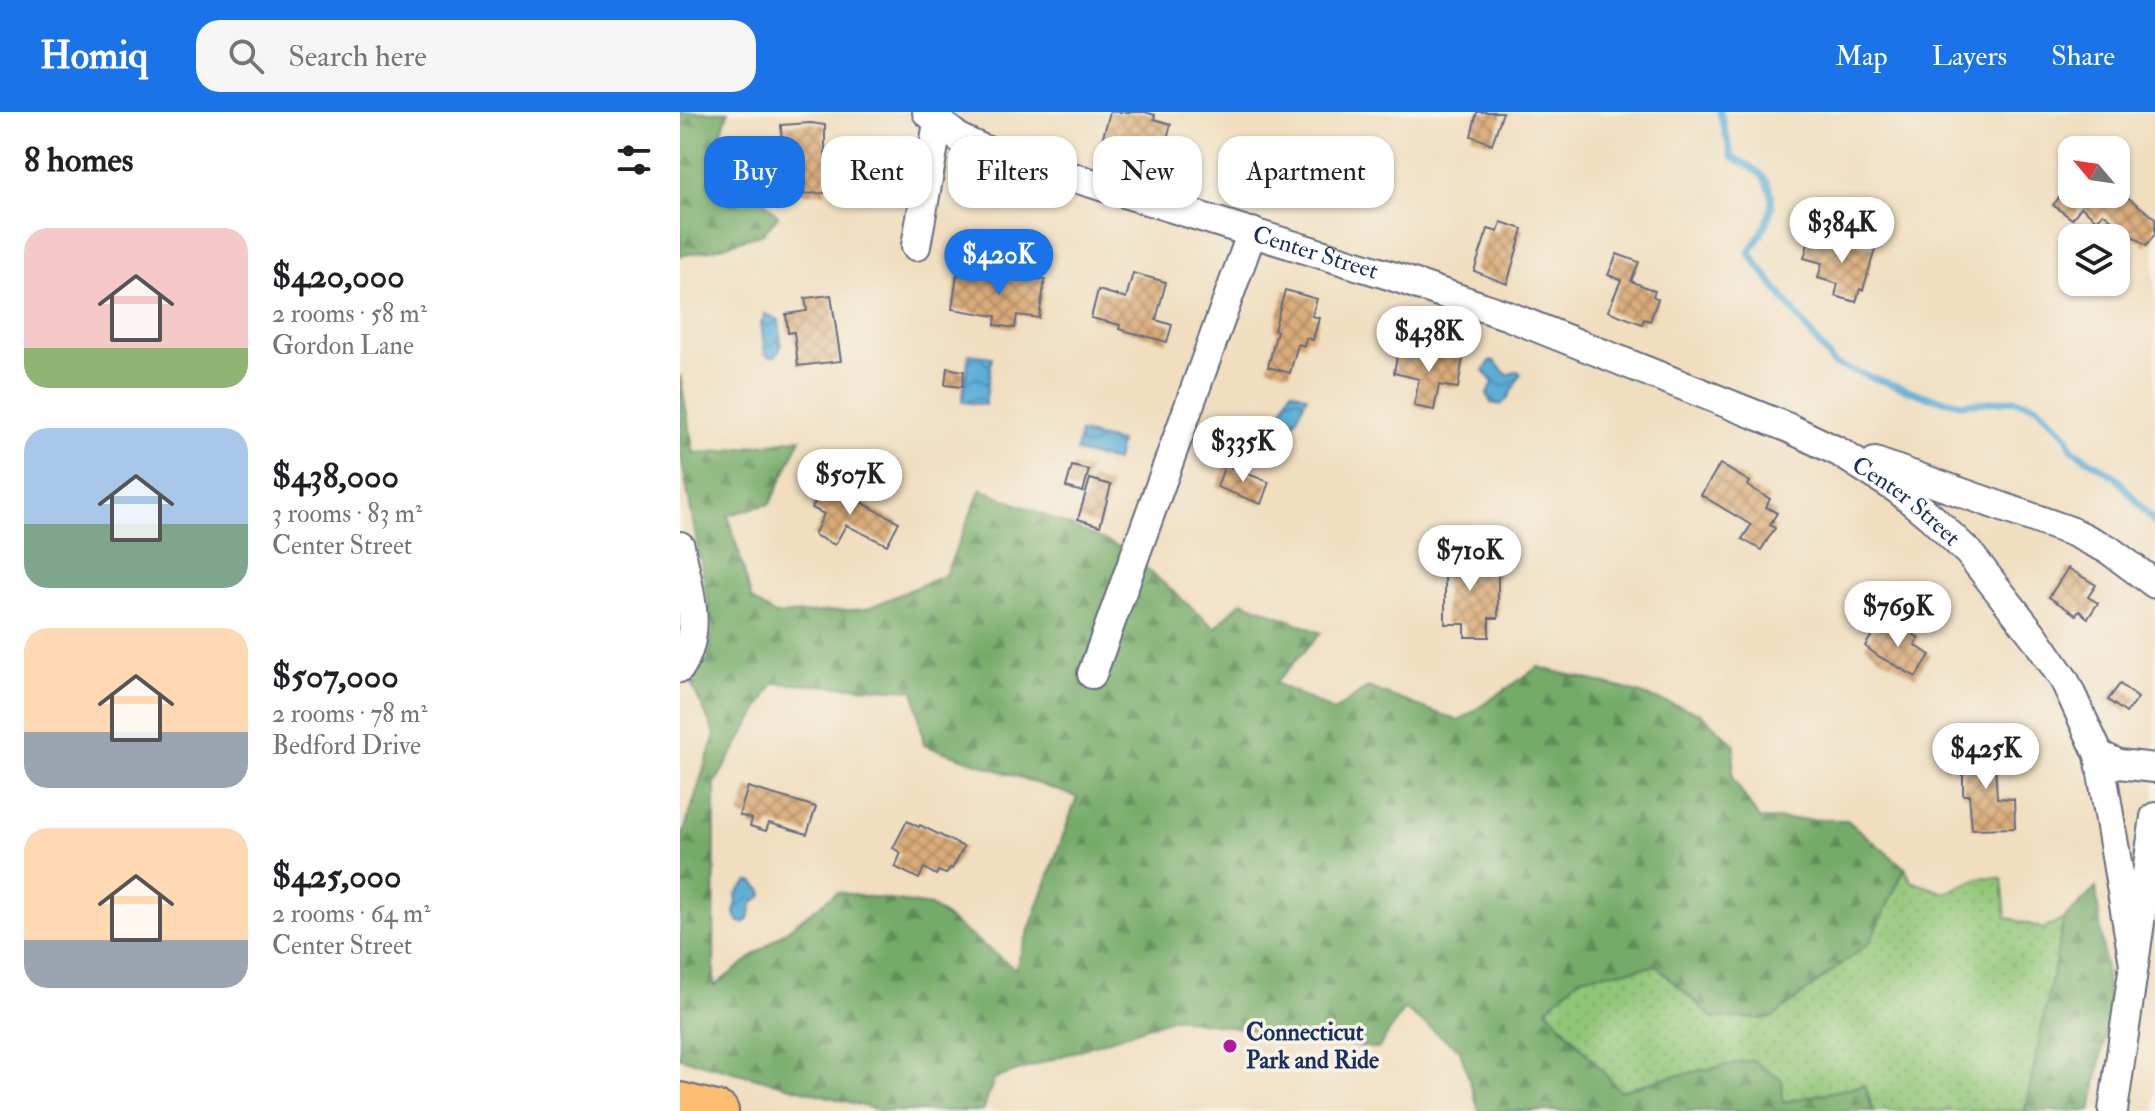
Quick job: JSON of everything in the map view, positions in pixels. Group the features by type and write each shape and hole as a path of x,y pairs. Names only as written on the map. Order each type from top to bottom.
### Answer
{"main road":[{"path":"680,1101 720,1111"}],"street":[{"name":"Center Street","path":"932,118 960,139 985,150 1252,232 1506,315 1789,428 1839,452 1897,489 1969,553 2065,681 2099,755 2134,964"},
{"path":"916,246 932,118"},
{"path":"1092,674 1252,232"},
{"name":"Center Street","path":"1839,452 1868,459 2073,532 2109,550 2155,584"},
{"path":"680,546 693,615 690,651 680,668"},
{"path":"2099,755 2119,764 2155,768"},
{"path":"2113,1111 2155,817"}],"green space":[{"path":"680,112 728,112 720,136 704,136 704,208 771,208 778,216 764,233 715,249 680,256"},
{"path":"680,375 694,453 801,438 770,504 728,515 752,600 775,615 866,609 945,575 981,489 1123,548 1215,628 1242,601 1321,633 1275,683 1334,711 1368,687 1459,721 1538,667 1622,688 1700,713 1735,745 1732,777 1759,819 1847,820 1905,868 1870,942 1772,1018 1713,1018 1656,966 1580,977 1547,1009 1620,1091 1752,1060 1782,1080 1783,1102 1865,1085 1873,1111 1479,1111 1460,1050 1404,1009 1378,1049 1174,1018 994,1079 983,1111 883,1111 680,1058 680,844 715,734 689,679 707,661 713,629 680,452","holes":["774,683 914,690 924,745 1077,797 1015,969 931,906 837,892 714,986 715,783"]},
{"path":"1905,868 1911,881 1945,893 1981,877 2002,878 2006,917 2044,929 2064,919 2025,1111 1873,1111 1865,1085 1783,1102 1752,1060 1620,1091 1546,1008 1580,977 1656,966 1713,1018 1870,942"},
{"path":"2096,888 2110,1012 2091,1111 2025,1111 2064,919"}],"water":[{"path":"765,314 779,320 781,346 776,356 765,353 761,324"},
{"path":"969,354 992,357 985,405 962,402"},
{"path":"1490,361 1494,361 1507,375 1518,371 1521,374 1501,405 1491,403 1487,394 1493,383 1484,371"},
{"path":"1291,390 1307,396 1293,426 1278,420"},
{"path":"1080,433 1120,442 1116,461 1076,452"},
{"path":"748,882 753,882 763,895 752,904 749,918 744,923 739,922 734,912 736,894"}],"building":[{"path":"1110,112 1145,112 1155,115 1154,119 1171,124 1168,136 1103,136"},
{"path":"1477,112 1503,112 1492,144 1471,136"},
{"path":"781,125 825,125 825,136 821,136 821,193 805,194 805,136 781,136"},
{"path":"2058,199 2058,208 2080,208 2072,219 2053,205"},
{"path":"2130,199 2155,218 2155,234 2146,246 2130,234 2130,224 2117,224 2103,213 2097,220 2082,208 2130,208"},
{"path":"1501,222 1523,229 1507,284 1474,271 1488,229 1498,232"},
{"path":"1810,237 1834,244 1838,238 1875,249 1863,290 1860,289 1856,302 1835,296 1838,284 1818,278 1822,263 1804,258"},
{"path":"1617,254 1639,262 1631,281 1655,291 1653,296 1658,299 1650,321 1644,319 1642,324 1608,311 1621,280 1608,275"},
{"path":"961,271 1022,280 1022,276 1045,280 1039,318 1017,315 1015,328 995,325 996,316 952,309 957,274 961,275"},
{"path":"1133,273 1166,282 1156,320 1172,325 1167,342 1091,318 1098,290 1126,298"},
{"path":"1285,290 1317,299 1312,316 1319,318 1313,340 1306,338 1304,346 1298,344 1290,373 1268,367"},
{"path":"831,295 841,361 798,366 794,332 788,333 786,314 807,311 805,298"},
{"path":"1398,350 1463,358 1458,388 1439,385 1434,410 1414,406 1419,379 1394,373"},
{"path":"947,368 964,371 962,387 945,385"},
{"path":"1720,464 1750,482 1748,486 1770,499 1766,507 1777,513 1770,525 1775,528 1761,550 1742,539 1751,525 1701,495"},
{"path":"1225,465 1269,482 1261,504 1217,487"},
{"path":"1072,466 1089,470 1083,492 1066,487"},
{"path":"1090,479 1111,485 1100,526 1078,519"},
{"path":"824,483 899,522 887,545 846,525 835,545 814,535 824,514 812,508"},
{"path":"1445,549 1477,549 1478,572 1498,572 1498,618 1489,618 1489,637 1465,637 1465,624 1445,624"},
{"path":"2068,568 2096,585 2088,597 2098,603 2088,618 2079,611 2076,615 2049,597"},
{"path":"1879,624 1892,631 1897,624 1919,638 1915,645 1930,655 1916,677 1865,646"},
{"path":"2120,684 2138,698 2126,713 2108,700"},
{"path":"1968,745 1994,745 1997,798 2014,799 2015,828 1972,829 1969,795 1963,795 1963,772 1969,769"},
{"path":"748,787 816,807 807,834 769,823 766,831 750,826 752,819 739,815"},
{"path":"907,821 964,847 946,874 938,871 936,875 924,868 919,879 895,867 901,853 893,848"}],"waterway":[{"path":"1720,112 1732,157 1761,175 1772,197 1769,217 1749,253 1834,364 1943,400 1963,404 2015,400 2036,405 2065,433 2073,450 2116,477 2155,523"}],"place":[{"name":"Connecticut Park and Ride","path":"1230,1046"}]}
